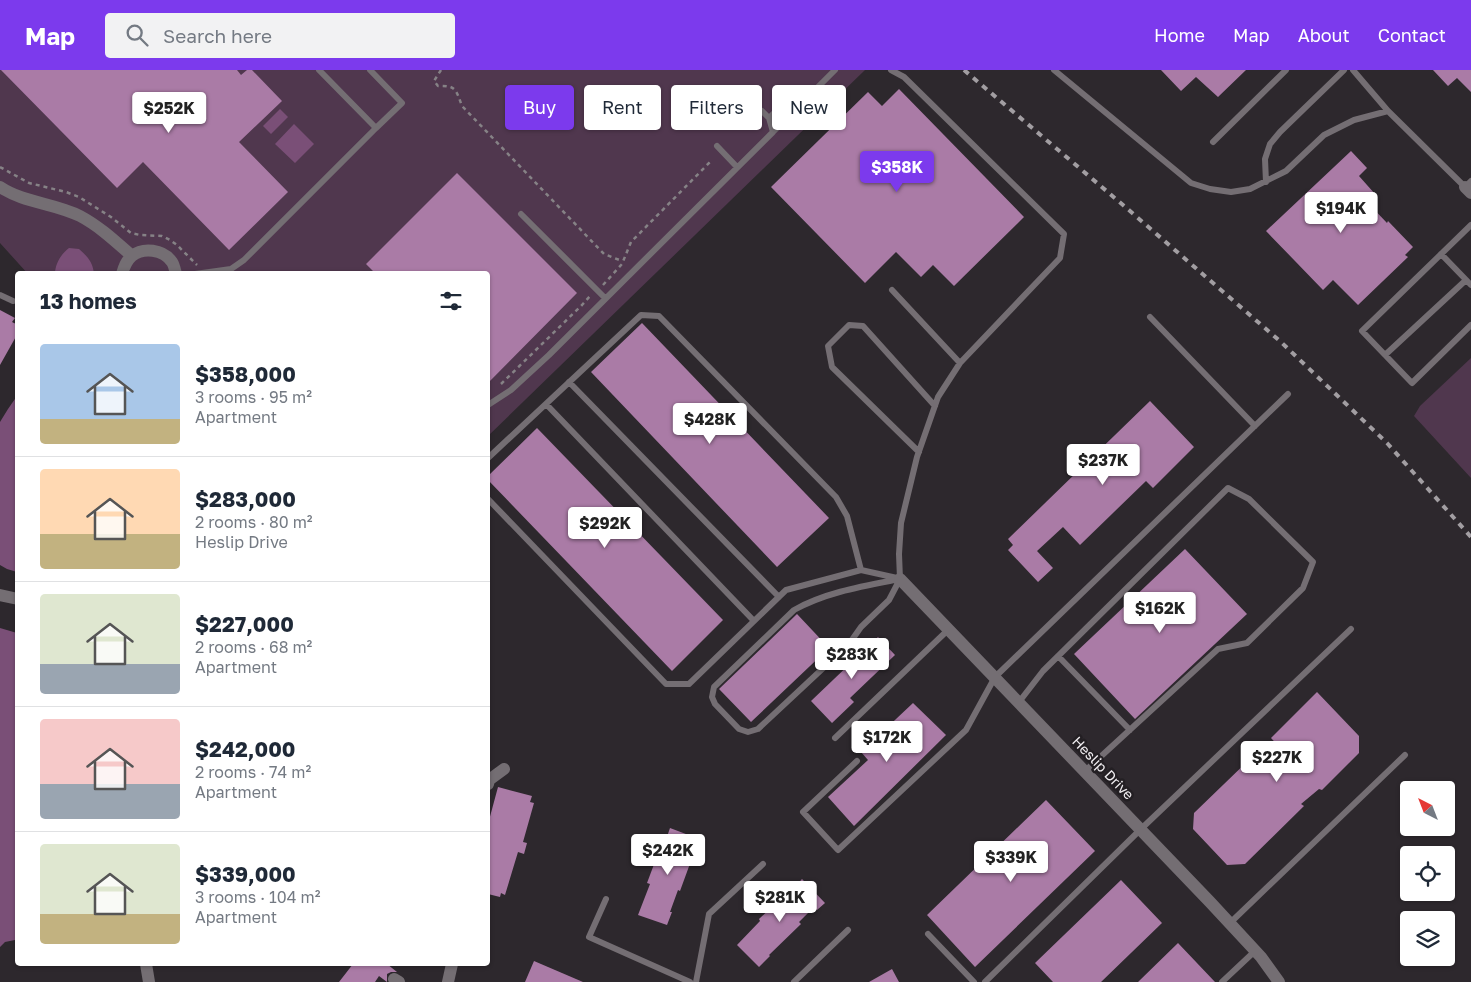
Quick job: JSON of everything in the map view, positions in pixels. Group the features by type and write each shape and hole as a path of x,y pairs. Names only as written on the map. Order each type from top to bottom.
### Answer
{"street":[{"path":"0,187 31,201 57,207 80,216 102,230 132,256"},
{"path":"123,271 125,264 132,256 146,250 160,252 172,262 175,271"},
{"name":"Heslip Drive","path":"900,579 1230,923 1279,982"},
{"path":"0,595 15,598"},
{"path":"490,779 504,769"},
{"path":"146,966 149,982"},
{"path":"448,982 452,966"}],"lane":[{"path":"320,70 376,128"},
{"path":"218,271 231,269 244,260 402,102 370,70"},
{"path":"490,404 511,390 549,355 835,70"},
{"path":"891,70 904,77 1064,234 1060,258 960,363 938,397 919,452 901,523 900,579 889,600 861,627 849,644 758,729 748,732 739,729 715,704 712,697 714,687 794,610 808,602 856,587 900,579"},
{"path":"1054,70 1191,183 1210,189 1231,192 1250,189 1286,171 1324,135 1354,120 1388,111"},
{"path":"1212,142 1286,70"},
{"path":"1266,182 1265,159 1270,144 1344,70"},
{"path":"1353,70 1388,111 1469,187"},
{"path":"762,111 769,118 773,132"},
{"path":"769,118 772,115"},
{"path":"717,146 737,167"},
{"path":"522,214 605,298"},
{"path":"1471,225 1362,331 1412,382 1471,325"},
{"path":"1441,254 1471,285"},
{"path":"1385,355 1466,280"},
{"path":"892,290 960,363"},
{"path":"0,295 12,301"},
{"path":"490,456 641,315 660,316 836,497 847,516 861,570"},
{"path":"1150,317 1255,426"},
{"path":"919,452 832,367 828,346 849,325 863,326 935,406"},
{"path":"570,382 779,597"},
{"path":"857,761 803,812 838,850 966,730 995,677 1288,394"},
{"path":"546,404 754,621"},
{"path":"1019,702 1043,671 1228,488 1249,499 1313,562 1303,588 1247,643 1218,650 1085,771"},
{"path":"490,501 666,684 689,684 786,590 861,570 900,579"},
{"path":"835,738 949,629"},
{"path":"985,982 1141,829 1351,629"},
{"path":"1058,656 1130,730"},
{"path":"1230,923 1405,755"},
{"path":"696,982 709,914 763,864"},
{"path":"606,899 589,937 690,982"},
{"path":"794,982 848,930"},
{"path":"928,934 974,982"},
{"path":"1222,982 1255,951"}],"path":[{"path":"441,70 434,81 435,84 454,88 462,106 604,254 622,260"},
{"path":"0,167 29,183 79,197 111,217 131,233 162,236 170,240 202,271"}],"shaded area":[{"path":"0,70 865,70 846,88 846,85 772,85 772,130 803,130 490,434 490,271 25,271 0,243"},
{"path":"280,109 288,117 271,134 263,126"},
{"path":"294,124 314,144 295,163 275,144"},
{"path":"69,248 79,249 91,263 93,271 55,271 63,253"},
{"path":"1471,358 1471,478 1414,416 1420,406"},
{"path":"15,399 15,571 0,565 0,422"},
{"path":"0,628 15,632 15,940 5,942 0,947"}],"building":[{"path":"1,70 237,70 241,75 247,70 252,70 282,101 239,142 288,192 229,250 143,162 117,188"},
{"path":"1161,70 1246,70 1218,97 1196,77 1181,91"},
{"path":"1433,70 1471,70 1471,92 1457,78 1448,86"},
{"path":"899,89 1024,217 954,286 933,265 921,277 896,252 865,283 771,187 829,130 846,130 846,114 868,92 882,106"},
{"path":"1351,151 1367,168 1359,176 1375,194 1367,202 1413,247 1405,255 1408,257 1358,305 1333,280 1323,290 1266,231"},
{"path":"457,173 577,293 490,381 490,271 373,271 366,264"},
{"path":"0,310 15,318 12,322 15,324 15,338 0,365"},
{"path":"642,323 829,518 777,567 591,372"},
{"path":"1150,401 1194,447 1153,488 1146,481 1080,545 1063,527 1037,551 1053,568 1038,582 1008,550 1013,545 1008,539"},
{"path":"537,428 723,620 672,671 490,482 490,474"},
{"path":"1185,549 1247,614 1135,719 1074,654"},
{"path":"797,614 829,648 751,722 719,689"},
{"path":"878,637 895,655 850,698 854,702 832,723 811,701"},
{"path":"1317,692 1359,736 1359,753 1322,790 1319,789 1301,804 1304,806 1245,864 1227,865 1193,829 1194,813 1253,756 1267,769 1285,753 1271,738"},
{"path":"913,703 946,735 854,826 828,797 868,760 861,752"},
{"path":"498,787 532,796 530,802 534,803 523,842 527,843 524,854 518,852 505,895 501,893 500,897 490,894 490,817"},
{"path":"1046,800 1095,851 975,967 927,915"},
{"path":"670,828 699,839 680,891 678,890 667,925 638,915 650,884 647,883 656,859 659,860"},
{"path":"802,879 825,903 817,910 814,907 799,922 801,924 759,967 737,945 760,921 759,919 778,901 780,903"},
{"path":"1121,880 1162,923 1101,982 1053,982 1035,963"},
{"path":"1178,943 1215,982 1138,982"},
{"path":"534,961 583,982 525,982"},
{"path":"351,966 390,966 397,972 387,974 387,982 379,976 375,982 339,982"},
{"path":"892,969 899,982 869,982"}],"railway":[{"path":"964,70 1281,342 1387,443 1471,537"}]}
